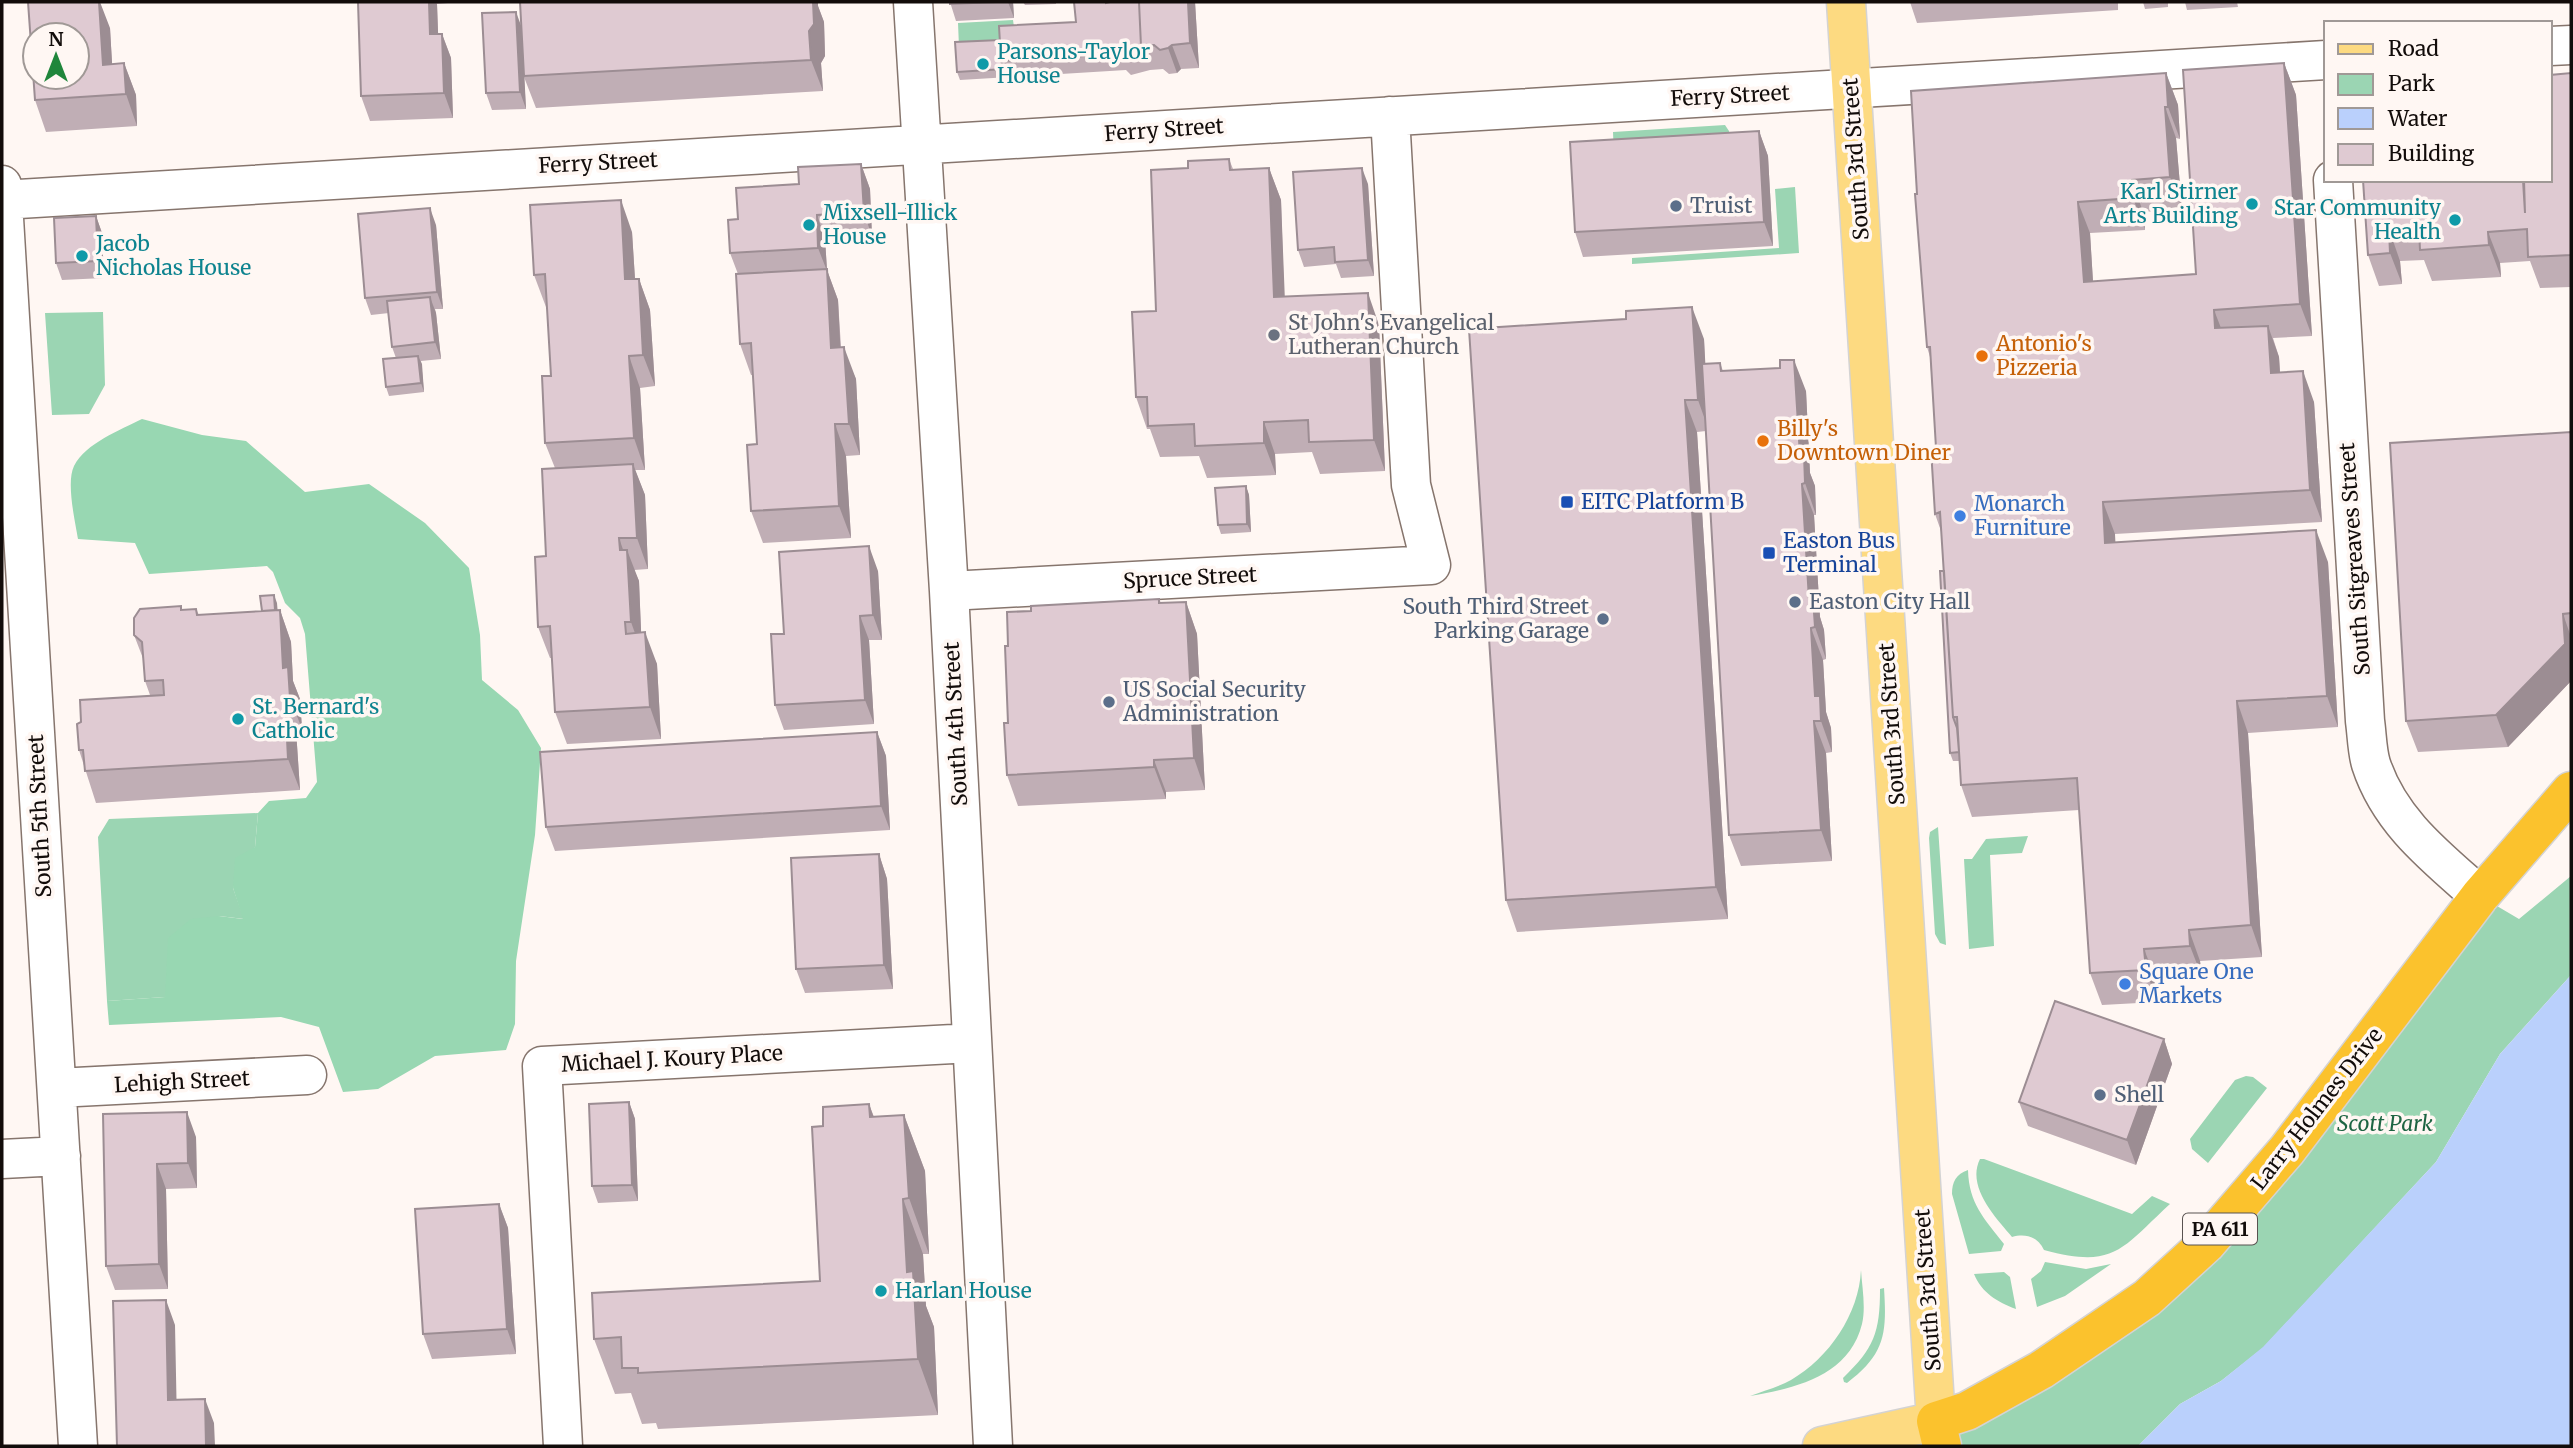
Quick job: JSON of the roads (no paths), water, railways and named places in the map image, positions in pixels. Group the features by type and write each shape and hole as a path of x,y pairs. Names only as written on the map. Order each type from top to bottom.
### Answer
{"highway":[{"name":"Larry Holmes Drive","path":"1939,1434 1967,1411 2041,1370 2147,1297 2206,1244 2287,1150 2480,897 2571,791"}],"main road":[{"name":"South 3rd Street","path":"1846,2 1939,1434"},
{"name":"Larry Holmes Drive","path":"1822,1446 1939,1434"}],"street":[{"name":"South 4th Street","path":"913,2 950,591 993,1446"},
{"path":"2552,46 2571,45"},
{"name":"Ferry Street","path":"2,200 2324,60"},
{"name":"Spruce Street","path":"950,591 1431,565 1411,485 1390,116"},
{"name":"South Sitgreaves Street","path":"2333,182 2365,721 2371,762 2386,797 2407,829 2480,897"},
{"name":"South 5th Street","path":"2,185 78,1446"},
{"name":"Michael J. Koury Place","path":"563,1446 542,1066 972,1043"},
{"name":"Lehigh Street","path":"57,1088 307,1075"},
{"path":"2,1159 61,1156"}],"water":[{"path":"2571,975 2571,1446 2138,1446 2180,1404 2221,1381 2263,1347 2436,1162 2500,1054"}],"place":[{"name":"Parsons-Taylor House","path":"983,64"},
{"name":"Karl Stirner Arts Building","path":"2252,204"},
{"name":"Truist","path":"1676,206"},
{"name":"Star Community Health","path":"2455,220"},
{"name":"Mixsell-Illick House","path":"809,225"},
{"name":"Jacob Nicholas House","path":"82,256"},
{"name":"St John's Evangelical Lutheran Church","path":"1274,335"},
{"name":"Antonio's Pizzeria","path":"1982,356"},
{"name":"Billy's Downtown Diner","path":"1763,441"},
{"name":"EITC Platform B","path":"1567,502"},
{"name":"Monarch Furniture","path":"1960,516"},
{"name":"Easton Bus Terminal","path":"1769,553"},
{"name":"Easton City Hall","path":"1795,602"},
{"name":"South Third Street Parking Garage","path":"1603,619"},
{"name":"US Social Security Administration","path":"1109,702"},
{"name":"St. Bernard's Catholic","path":"238,719"},
{"name":"Square One Markets","path":"2125,984"},
{"name":"Shell","path":"2100,1095"},
{"name":"Harlan House","path":"881,1291"}],"park label":[{"name":"Scott Park","path":"2385,1124"}]}
